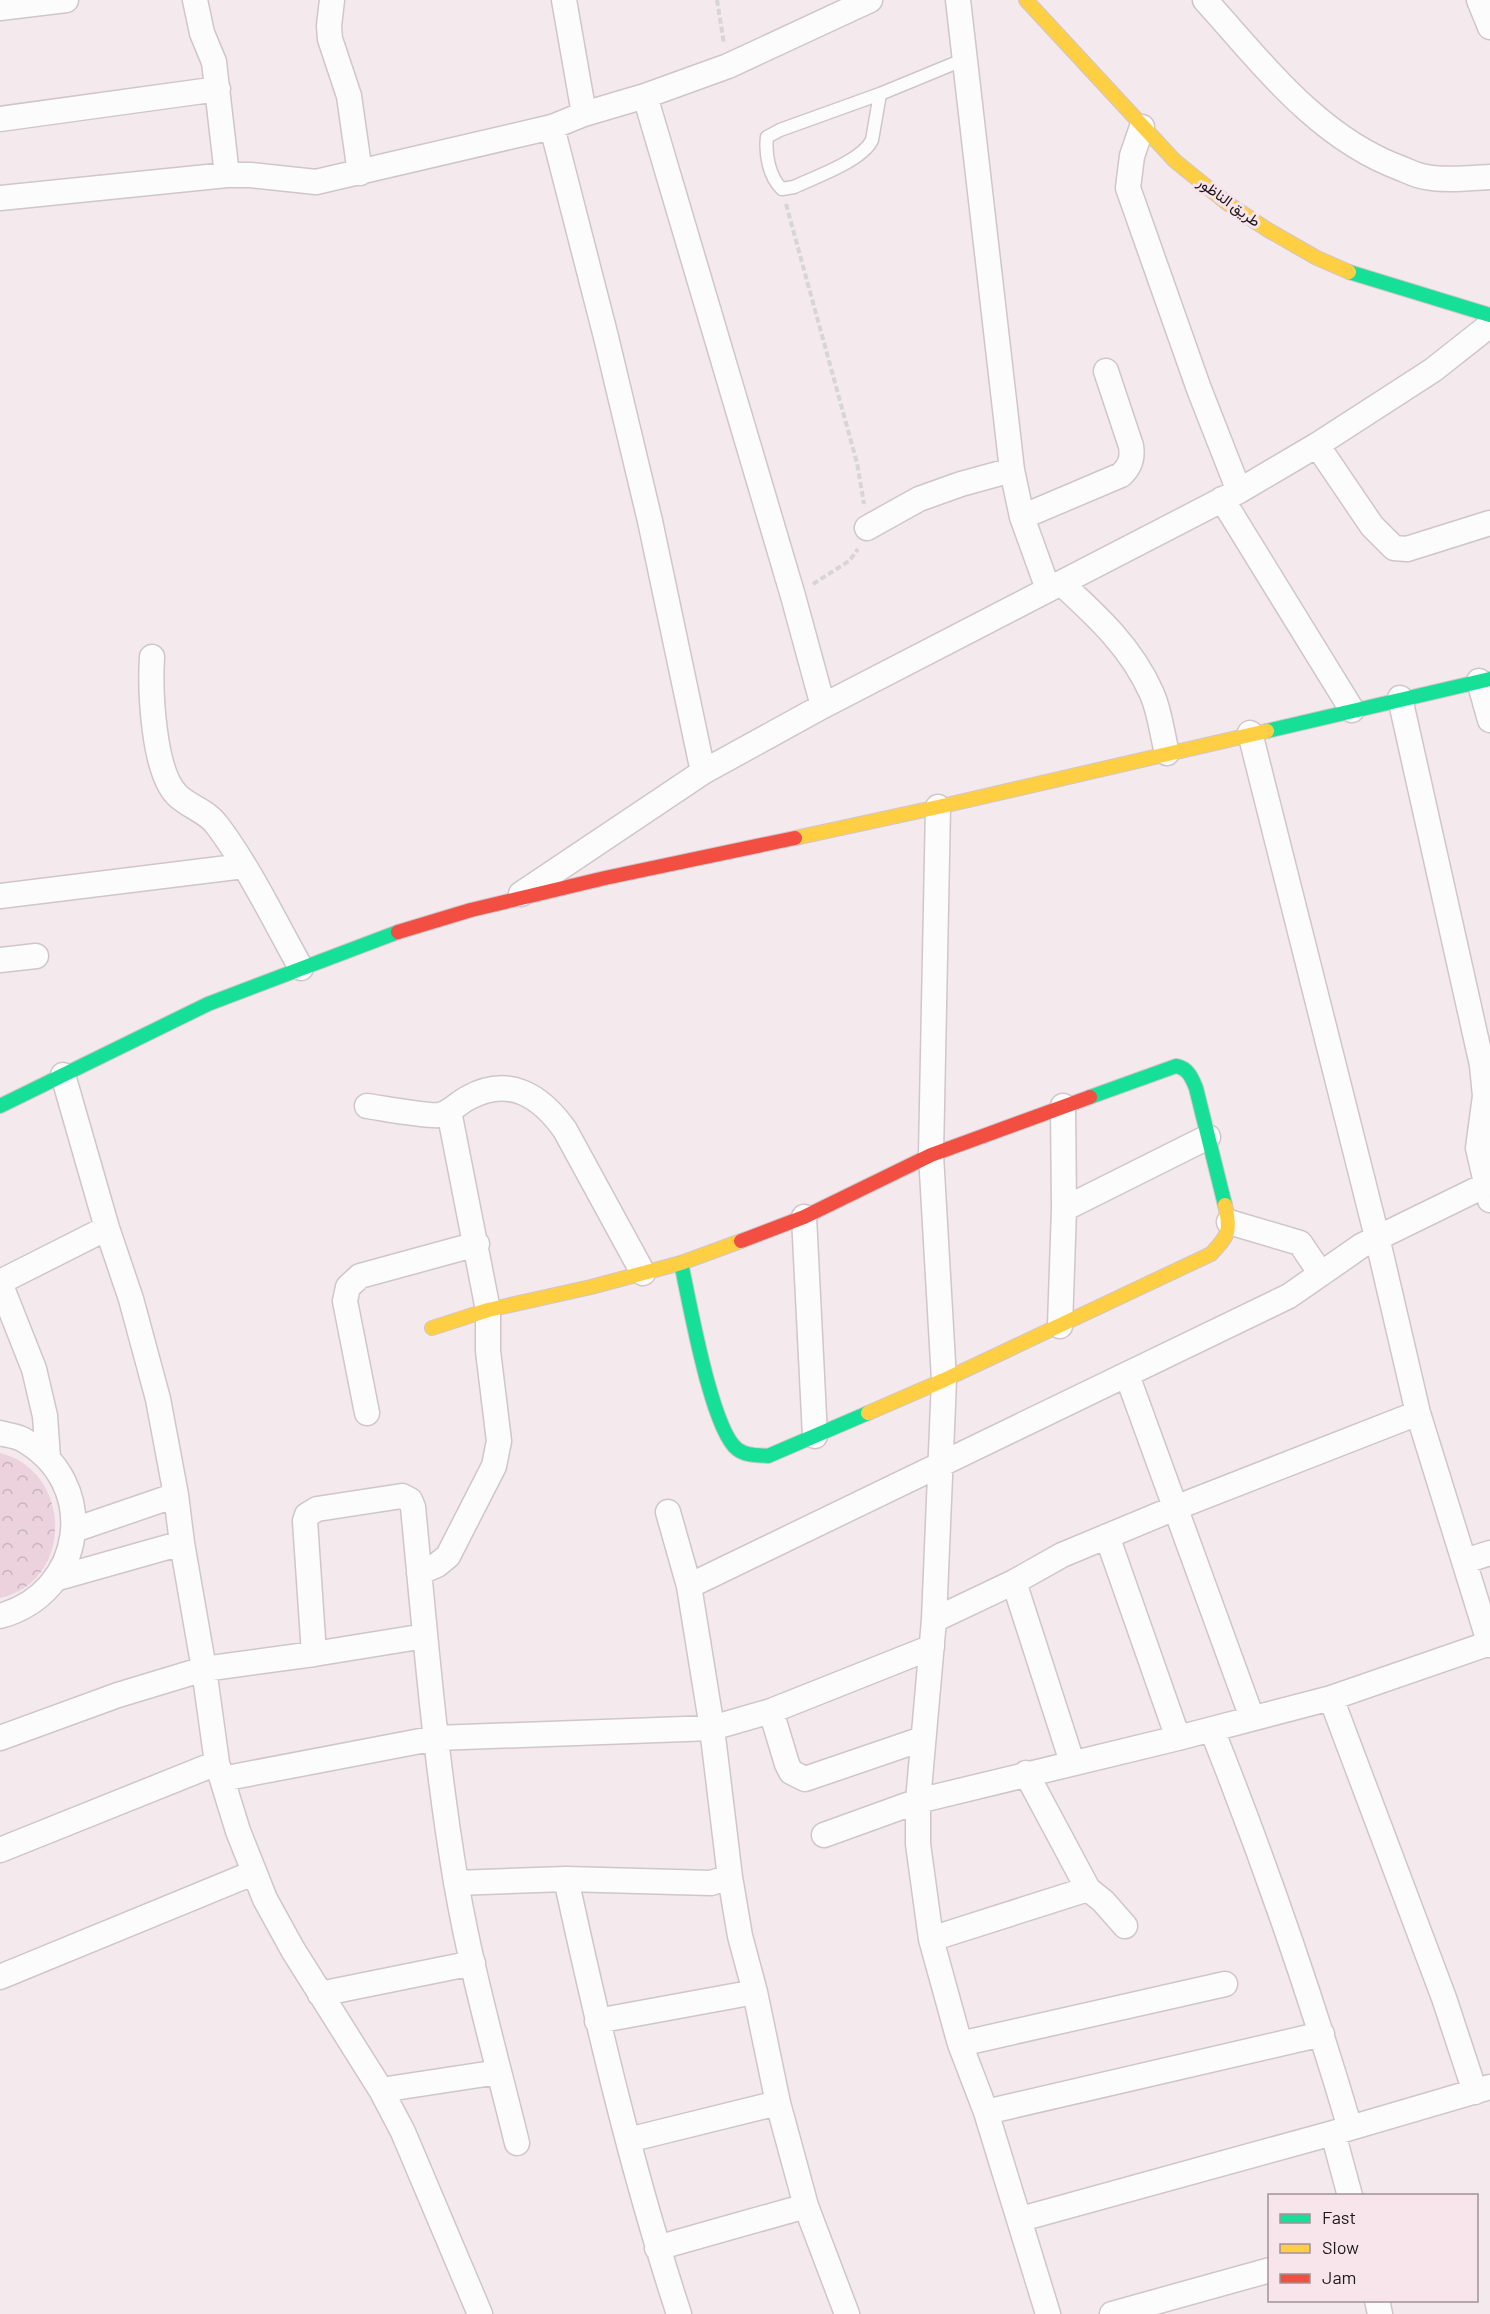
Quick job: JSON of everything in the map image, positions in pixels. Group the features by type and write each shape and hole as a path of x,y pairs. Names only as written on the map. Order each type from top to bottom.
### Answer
{"street":[{"path":"0,8 66,0"},
{"path":"195,0 201,33 214,62 227,175"},
{"path":"332,0 330,39 348,96 360,173"},
{"path":"564,0 584,114"},
{"path":"0,198 227,175 250,175 316,182 360,173 552,127 584,114 645,96 728,66 870,0"},
{"path":"958,0 1012,471 1022,517 1055,586 1105,623 1132,657 1153,696 1167,753"},
{"name":"طريق الناظور","path":"1026,0 1175,161 1227,203 1317,258 1354,274 1490,315"},
{"path":"1205,0 1287,90 1323,125 1359,149 1425,177 1490,177"},
{"path":"1479,0 1490,27"},
{"path":"0,119 218,89"},
{"path":"645,96 793,596 823,706"},
{"path":"552,127 650,521 703,772"},
{"path":"1142,127 1132,156 1128,188 1199,389 1231,495 1352,710"},
{"path":"509,902 703,772 823,706 1231,495 1317,445 1424,376 1490,325"},
{"path":"1022,517 1121,475 1129,466 1132,457 1131,446 1106,371"},
{"path":"1317,445 1372,526 1394,548 1407,549 1490,523"},
{"path":"867,528 919,499 961,484 1012,471"},
{"path":"152,657 152,712 165,774 175,793 215,822 244,866 301,968"},
{"path":"0,1106 208,1004 406,929 509,902 605,878 938,807 1484,680 1490,720"},
{"path":"689,1586 1289,1296 1377,1237 1488,1189 1478,1148 1485,1096 1482,1065 1400,698"},
{"path":"824,1835 918,1802 1026,1773 1212,1730 1331,1698 1490,1644 1418,1413 1377,1237 1250,734"},
{"path":"938,807 931,1155 944,1380 934,1620 922,1739 918,1844 931,1939 960,2044 986,2112 1021,2219 1048,2314"},
{"path":"592,846 605,878"},
{"path":"0,896 244,866"},
{"path":"0,960 36,956"},
{"path":"432,1328 488,1310 591,1287 681,1263 804,1217 931,1155 1170,1067 1181,1066 1190,1075 1196,1089 1229,1222 1227,1237 1211,1254 944,1380 768,1455 745,1454 729,1440 712,1395 681,1263"},
{"path":"63,1075 159,1399 177,1495 182,1543 219,1771 237,1831 276,1920 381,2090 412,2151 456,2263 480,2314"},
{"path":"366,1106 438,1115 449,1111 468,1097 494,1088 512,1088 526,1094 553,1112 602,1194 643,1273"},
{"path":"1060,1326 1065,1209 1063,1106"},
{"path":"420,1573 437,1565 448,1556 494,1466 499,1441 488,1351 488,1310 477,1244 449,1111"},
{"path":"1065,1209 1208,1137"},
{"path":"804,1217 815,1436"},
{"path":"1229,1222 1300,1243 1321,1274"},
{"path":"48,1458 45,1416 36,1378 0,1282 107,1228"},
{"path":"367,1413 345,1301 348,1287 360,1276 477,1244"},
{"path":"1127,1375 1252,1718"},
{"path":"934,1620 1014,1582 1062,1555 1174,1508 1418,1413"},
{"path":"0,1433 21,1439 48,1458 63,1479 72,1504 74,1530 69,1555 58,1578 39,1598 16,1612 0,1616"},
{"path":"74,1530 177,1495"},
{"path":"314,1654 305,1521 312,1512 402,1496 410,1500 413,1507 436,1738 456,1883 517,2144"},
{"path":"668,1512 689,1586 712,1728 730,1877 740,1936 755,1992 778,2103 806,2206 847,2314"},
{"path":"1107,1536 1178,1738"},
{"path":"58,1578 182,1543"},
{"path":"1465,1561 1490,1553"},
{"path":"1014,1582 1072,1762"},
{"path":"0,1738 118,1695 204,1669 314,1654 425,1635"},
{"path":"0,1850 219,1771 436,1738 712,1728 771,1711 932,1647"},
{"path":"1021,2219 1342,2131 1482,2089 1444,1998 1331,1698"},
{"path":"771,1711 787,1764 791,1772 805,1779 922,1739"},
{"path":"1212,1730 1243,1809 1322,2034 1342,2131 1350,2194"},
{"path":"1026,1773 1088,1889 1110,1908 1125,1926"},
{"path":"0,1977 254,1873"},
{"path":"456,1883 566,1879 711,1883 730,1877"},
{"path":"566,1879 597,2021 657,2248 679,2314"},
{"path":"931,1939 1088,1889"},
{"path":"320,1994 473,1963"},
{"path":"960,2044 1225,1984"},
{"path":"597,2021 755,1992"},
{"path":"986,2112 1322,2034"},
{"path":"381,2090 499,2072"},
{"path":"628,2140 778,2103"},
{"path":"657,2248 806,2206"},
{"path":"1112,2314 1268,2270"}],"lane":[{"path":"880,94 872,140 858,156 794,187 782,189 773,181 766,147 767,137 965,59"}],"path":[{"path":"717,0 728,66"},
{"path":"782,189 857,463 867,528 860,547 849,561 793,596"}],"green space":[{"path":"0,1453 24,1464 41,1481 52,1503 55,1526 52,1550 41,1571 24,1588 0,1598"}],"traffic: fast":[{"path":"1349,272 1490,315"},
{"path":"1267,731 1490,679"},
{"path":"0,1106 208,1004 398,932"},
{"path":"1090,1097 1176,1066 1187,1071 1196,1088 1225,1205"},
{"path":"681,1263 710,1390 727,1436 737,1449 748,1454 768,1456 868,1413"}],"traffic: slow":[{"path":"1026,0 1175,161 1227,203 1268,230 1317,258 1349,272"},
{"path":"795,838 1267,731"},
{"path":"868,1413 944,1380 1211,1254 1222,1242 1227,1232 1228,1221 1225,1205"},
{"path":"432,1328 488,1310 591,1287 681,1263 741,1241"}],"traffic: jam":[{"path":"398,932 471,910 605,878 795,838"},
{"path":"741,1241 804,1217 931,1155 1090,1097"}]}
